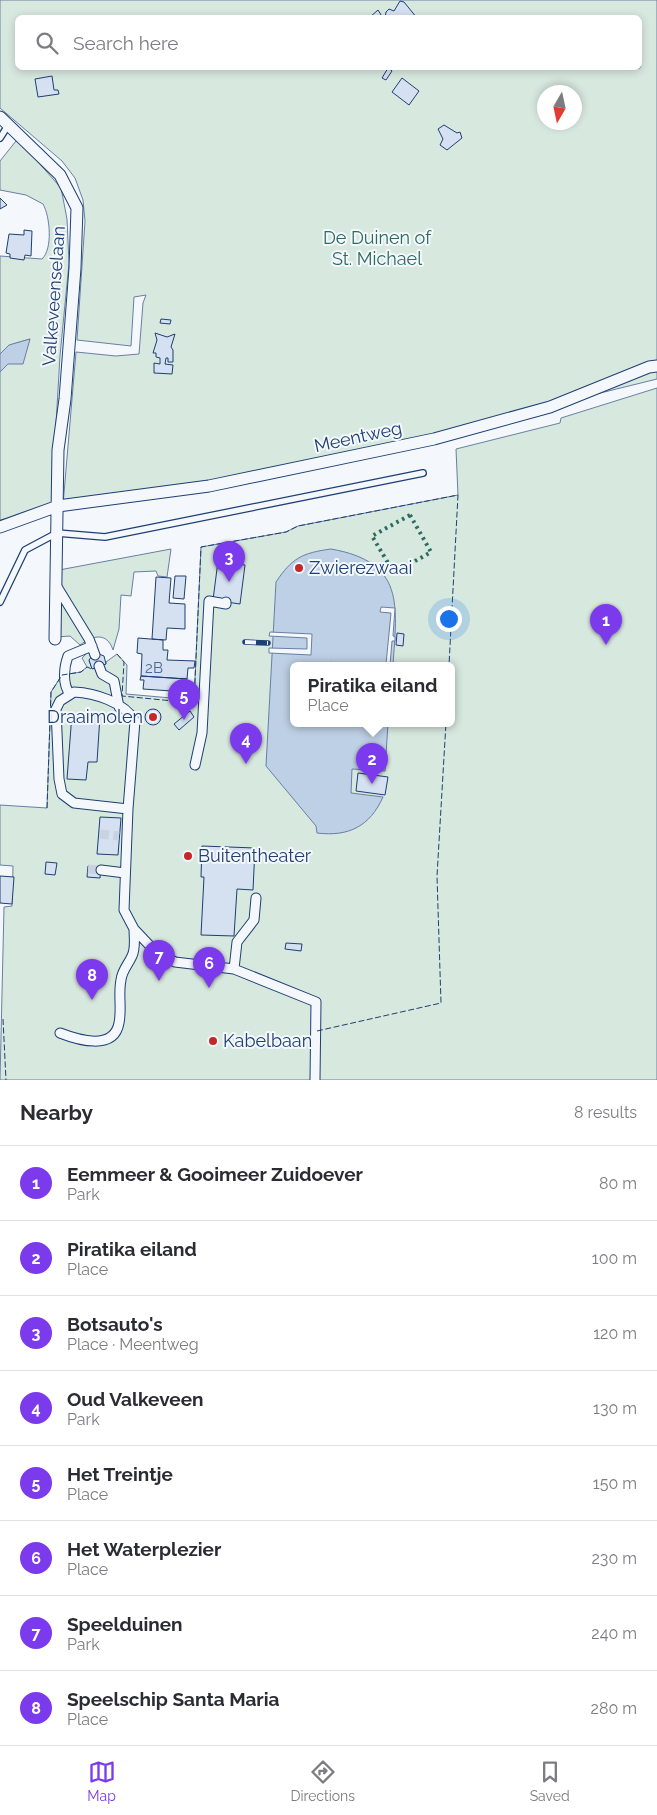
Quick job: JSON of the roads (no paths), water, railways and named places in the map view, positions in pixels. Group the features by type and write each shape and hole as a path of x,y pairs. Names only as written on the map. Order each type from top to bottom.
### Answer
{"street":[{"name":"Valkeveenselaan","path":"5,121 60,175 77,208 75,268 58,450 55,639"},
{"name":"Meentweg","path":"0,526 58,506 209,486 434,439 550,407 649,367 657,366"},
{"path":"56,585 94,650 68,656 65,684 70,694"},
{"path":"195,765 204,715 209,602 226,604 226,602"},
{"path":"99,666 102,674 114,680 119,707"},
{"path":"128,808 74,803 62,794 59,779 56,709 60,701 70,694 84,692 97,696 129,711 134,721 124,910 134,929 152,948 176,962 234,969 316,1002 315,1080"},
{"path":"100,870 125,873"},
{"path":"234,969 237,942 254,920 256,898"},
{"path":"60,1033 80,1041 99,1041 111,1037 119,1024 122,971 133,955 135,943 134,929"}],"lane":[{"path":"0,138 5,121"},
{"path":"0,602 25,550 57,533 105,537 423,474"}],"water":[{"path":"30,339 23,364 8,364 0,372 0,354 9,345"},
{"path":"331,549 355,555 372,564 384,576 391,589 395,605 393,662 290,662 290,727 388,727 385,771 352,769 351,793 383,797 378,807 365,822 357,827 349,831 328,834 317,833 316,826 266,766 276,582 293,562 312,552"}],"tunnel":[{"path":"100,834 119,836"},
{"path":"88,869 101,870"}],"railway":[{"path":"245,642 268,643"}],"place":[{"name":"Zwierezwaai","path":"299,568"},
{"name":"Botsauto's","path":"229,582"},
{"name":"Eemmeer & Gooimeer Zuidoever","path":"606,645"},
{"name":"Draaimolen","path":"153,717"},
{"name":"Het Treintje","path":"184,720"},
{"name":"Oud Valkeveen","path":"246,764"},
{"name":"Piratika eiland","path":"372,784"},
{"name":"Buitentheater","path":"188,856"},
{"name":"Speelduinen","path":"159,981"},
{"name":"Het Waterplezier","path":"209,988"},
{"name":"Speelschip Santa Maria","path":"92,1000"},
{"name":"Kabelbaan","path":"213,1041"}],"park label":[{"name":"De Duinen of St. Michael","path":"377,248"}]}
